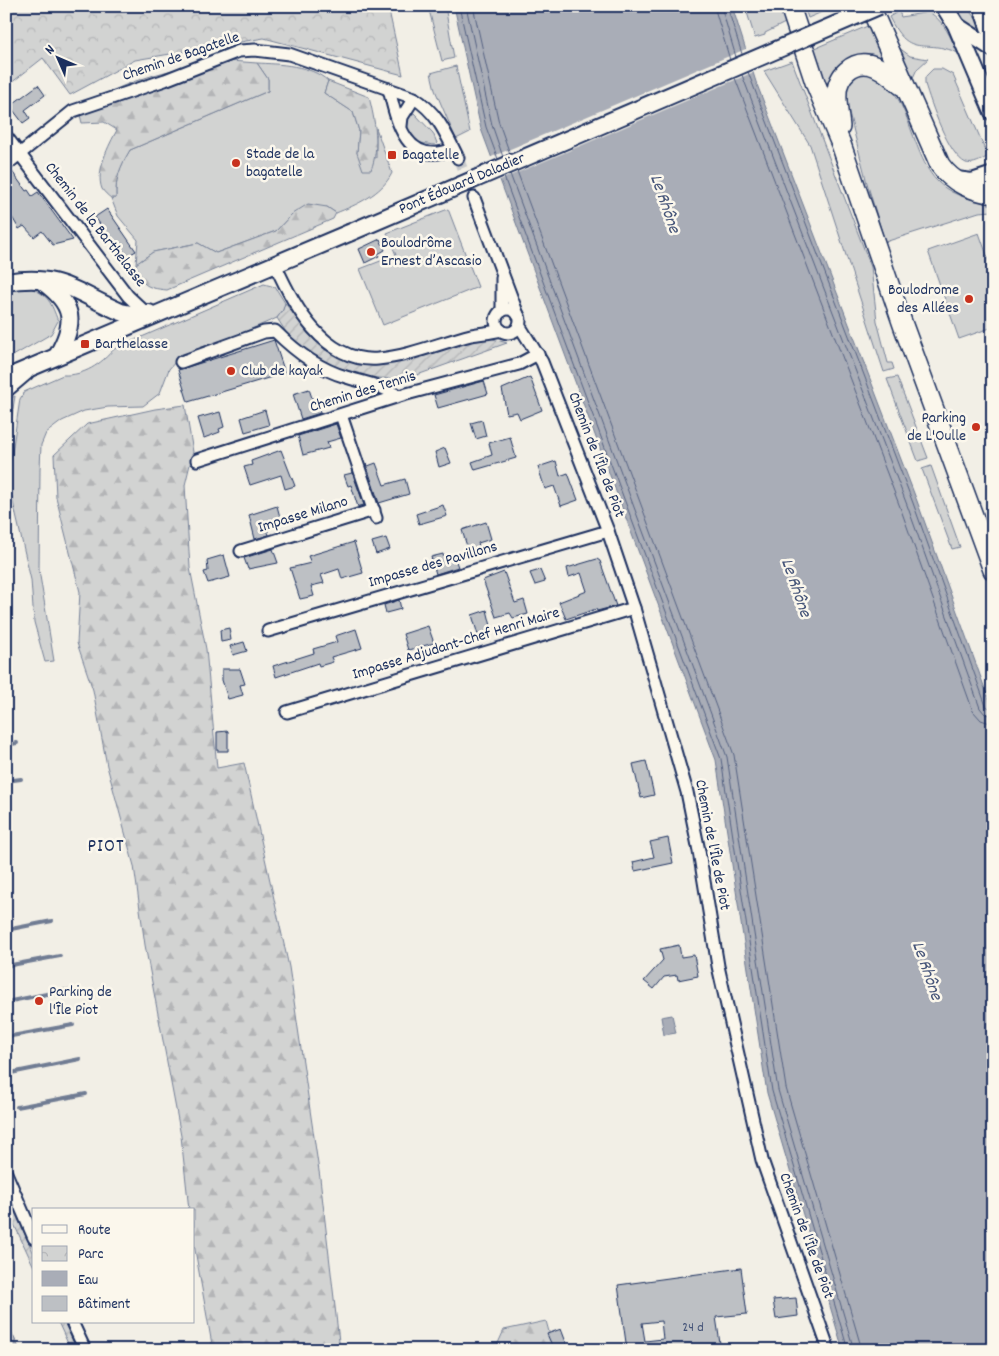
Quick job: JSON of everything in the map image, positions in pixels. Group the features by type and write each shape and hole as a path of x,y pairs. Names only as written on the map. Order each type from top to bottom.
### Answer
{"main road":[{"path":"790,6 816,85 841,144 903,325 993,570"},
{"name":"Pont Édouard Daladier","path":"6,378 152,313 349,233 872,8 884,6"},
{"path":"944,6 956,25 993,112"},
{"path":"872,8 933,155 946,174 954,180 971,190 993,194"},
{"path":"841,144 837,91 846,72 863,63 872,65 882,68 904,87"},
{"path":"954,180 972,182 993,175"},
{"path":"6,282 39,279 54,281 121,312 131,314 152,313"},
{"path":"39,279 62,298 69,313 69,331 57,356"}],"street":[{"path":"976,8 990,27 993,40"},
{"path":"956,25 993,49"},
{"name":"Chemin de Bagatelle","path":"6,165 73,111 165,80 239,51 255,50 289,54 414,98 431,111 442,125 456,154 429,153 416,150 409,144 400,126"},
{"path":"390,89 400,126"},
{"path":"400,126 402,117 414,98"},
{"name":"Chemin de la Barthelasse","path":"6,136 128,296 152,313"},
{"name":"Chemin de l'Île de Piot","path":"474,198 501,266 518,320 538,354 608,530 634,608 687,792 700,851 718,966 762,1160 830,1350"},
{"path":"275,264 305,320 324,339 337,348 354,355 376,359 397,356 472,334 515,331 518,320 512,310 500,314 472,334"},
{"path":"501,266 500,314 497,324 504,331 538,354"},
{"path":"181,362 264,332 275,331 302,355 318,364 345,377 382,386 399,396"},
{"name":"Chemin des Tennis","path":"197,460 399,396 519,364 538,354"},
{"path":"6,389 32,366"},
{"name":"Impasse Milano","path":"241,551 375,514 341,415"},
{"name":"Impasse des Pavillons","path":"268,630 608,530"},
{"name":"Impasse Adjudant-Chef Henri Maire","path":"287,712 634,608"},
{"path":"6,1173 32,1233"},
{"path":"73,1324 85,1350"}],"green space":[{"path":"6,6 388,6 403,75 264,38 135,60 70,95 43,58 6,87"},
{"path":"428,6 445,6 454,58 442,61"},
{"path":"745,6 780,6 785,23 765,33 765,35 755,38"},
{"path":"804,6 836,6 808,18"},
{"path":"956,6 965,6 977,20 989,41 969,27"},
{"path":"899,11 901,17 929,12 939,20 958,53 936,47 911,44 897,31 889,17"},
{"path":"870,25 884,59 874,57 825,83 813,49"},
{"path":"894,44 910,56 928,59 917,69 911,82"},
{"path":"217,60 257,63 268,79 268,91 130,150 119,173 116,185 116,198 111,198 102,189 100,174 104,158 117,130 104,122 82,123 79,111 127,84 181,68"},
{"path":"792,61 871,267 877,321 888,363 892,363 894,369 884,372 810,145 764,71"},
{"path":"257,63 285,65 304,69 328,81 324,93 353,112 359,131 357,153 376,158 376,128 392,173 388,180 368,198 344,210 336,213 327,207 292,214 276,231 216,253 198,243 153,252 136,264 138,240 118,216 111,198 116,198 116,185 119,173 130,150 268,91 268,79"},
{"path":"456,66 470,132 456,139 435,90 431,73"},
{"path":"933,69 942,69 953,75 988,156 983,159 974,163 966,163 953,150 936,115 925,84 925,77"},
{"path":"862,71 878,76 890,87 907,118 929,170 939,183 958,195 993,203 993,211 979,212 885,242 867,183 844,93 851,77"},
{"path":"328,81 369,97 375,124 376,143 371,170 363,170 357,153 359,131 353,112 324,93"},
{"path":"414,113 433,133 437,143 435,145 422,143 410,136 405,118"},
{"path":"308,204 327,207 336,213 333,219 167,290 149,286 140,277 136,264 153,252 198,243 216,253 276,231 292,214"},
{"path":"448,209 478,287 383,325 360,269 396,255 387,233"},
{"name":"Boulodrome des Allées","path":"979,233 993,272 993,327 959,339 928,251"},
{"path":"264,284 275,287 285,303 283,310 277,318 176,361 169,369 160,393 143,406 108,407 84,411 62,421 46,433 41,445 39,570 54,661 45,662 34,622 31,580 10,489 9,473 20,399 24,392 63,375 71,375 92,368 104,360 114,349"},
{"path":"30,288 48,300 58,321 51,334 6,360 6,290"},
{"path":"285,303 308,334 325,350 354,363 386,365 486,337 507,343 403,380 356,376 310,357 291,340 277,318 283,310"},
{"path":"897,377 928,458 918,461 887,379"},
{"path":"15,396 6,452 6,401"},
{"path":"185,405 193,452 185,485 190,568 206,649 217,768 244,763 289,967 320,1178 340,1350 213,1350 195,1250 195,1208 189,1208 181,1136 145,945 134,866 107,766 93,690 77,643 80,592 56,497 54,455 87,424 155,409"},
{"path":"931,466 960,547 952,549 922,469"},
{"path":"6,1193 32,1250 32,1263 6,1207"},
{"path":"546,1321 554,1350 495,1350 504,1330"},
{"path":"59,1324 65,1324 77,1350 71,1350"}],"water":[{"name":"Le Rhône","path":"454,6 732,6 756,82 917,501 993,711 993,1350 843,1350 767,1093 716,760 481,129"},
{"path":"672,1015 676,1033 664,1035 661,1017"},
{"path":"6,1321 20,1350 6,1350"}],"pier":[{"path":"748,48 756,71 498,181 489,158"}],"building":[{"path":"38,85 45,95 25,110 30,118 23,123 10,106"},
{"path":"11,170 26,191 28,190 32,196 38,192 73,240 53,245 42,231 34,237 24,226 19,229 6,207 6,172"},
{"path":"107,209 136,251 124,258 95,217"},
{"name":"Boulodrôme Ernest d’Ascasio","path":"380,239 385,250 378,254 379,256 365,263 359,249"},
{"name":"Club de kayak","path":"274,340 285,373 188,402 178,370"},
{"path":"530,377 542,410 520,419 517,412 507,414 502,389"},
{"path":"484,381 488,394 438,408 434,395"},
{"path":"309,389 315,407 318,406 320,413 301,419 293,394"},
{"path":"265,410 269,425 245,432 241,418"},
{"path":"220,412 224,427 219,429 220,432 204,438 198,418"},
{"path":"482,420 486,436 476,439 471,423"},
{"path":"336,424 341,438 327,442 329,448 303,455 298,436"},
{"path":"510,437 516,458 475,470 472,462 492,455 489,443"},
{"path":"445,448 451,463 439,467 435,452"},
{"path":"281,450 295,486 285,489 281,475 250,485 244,467 252,465 251,461"},
{"path":"556,461 560,476 568,473 578,500 561,506 554,486 545,489 538,467"},
{"path":"376,463 384,485 405,479 409,494 379,503 366,464 368,466"},
{"path":"351,469 364,505 358,507 351,485 348,486 344,475 352,473"},
{"path":"443,505 447,516 419,524 416,514"},
{"path":"277,506 280,517 265,522 269,535 255,539 249,515"},
{"path":"486,522 491,539 478,543 480,549 469,553 462,530"},
{"path":"386,538 390,549 376,554 372,542"},
{"path":"354,542 363,573 342,579 339,569 321,575 324,583 311,586 314,596 300,599 290,568 311,563 308,556"},
{"path":"273,549 278,563 248,569 244,558"},
{"path":"443,554 444,559 454,556 458,567 436,574 431,557"},
{"path":"224,555 230,577 208,583 204,572 208,571 207,560"},
{"path":"597,559 600,561 616,606 597,611 596,609 566,619 559,602 587,591 581,573 569,577 567,568"},
{"path":"540,570 545,582 535,585 530,573"},
{"path":"504,572 515,603 524,600 528,614 513,618 510,613 496,617 483,580"},
{"path":"399,600 401,609 386,613 384,605"},
{"path":"487,610 492,630 478,635 472,615"},
{"path":"428,626 434,643 408,650 403,634"},
{"path":"229,628 231,640 221,642 220,630"},
{"path":"356,629 362,648 331,657 333,662 319,666 318,663 276,677 273,666 314,653 313,649 337,642 335,636"},
{"path":"244,642 247,651 233,655 230,646"},
{"path":"222,669 240,669 245,684 240,685 243,695 228,699 222,680"},
{"path":"228,731 228,751 217,751 217,732"},
{"path":"646,761 654,795 641,798 633,764"},
{"path":"668,838 673,863 635,871 633,862 654,857 650,842"},
{"path":"679,945 681,957 694,955 698,976 678,980 677,975 664,977 654,989 644,981 663,960 660,949"},
{"path":"741,1268 747,1314 716,1317 721,1350 627,1350 618,1285","holes":["661,1321 663,1339 645,1341 642,1323"]},
{"path":"796,1298 798,1316 776,1319 773,1300"},
{"path":"561,1329 569,1350 554,1350 547,1334"}],"waterway":[{"path":"6,745 17,743"},
{"path":"6,781 21,779"},
{"path":"6,930 52,921"},
{"path":"6,966 60,956"},
{"path":"6,1002 67,990"},
{"path":"6,1037 73,1025"},
{"path":"6,1074 80,1059"},
{"path":"17,1107 86,1094"}],"tunnel":[{"path":"458,158 474,198"}],"place":[{"name":"Bagatelle","path":"392,155"},
{"name":"Stade de la bagatelle","path":"236,163"},
{"name":"Boulodrôme Ernest d’Ascasio","path":"371,252"},
{"name":"Boulodrome des Allées","path":"969,299"},
{"name":"Barthelasse","path":"85,344"},
{"name":"Club de kayak","path":"231,371"},
{"name":"Parking de L'Oulle","path":"976,427"},
{"name":"Parking de l'Île Piot","path":"39,1001"}],"district":[{"name":"PIOT","path":"106,847"}]}
